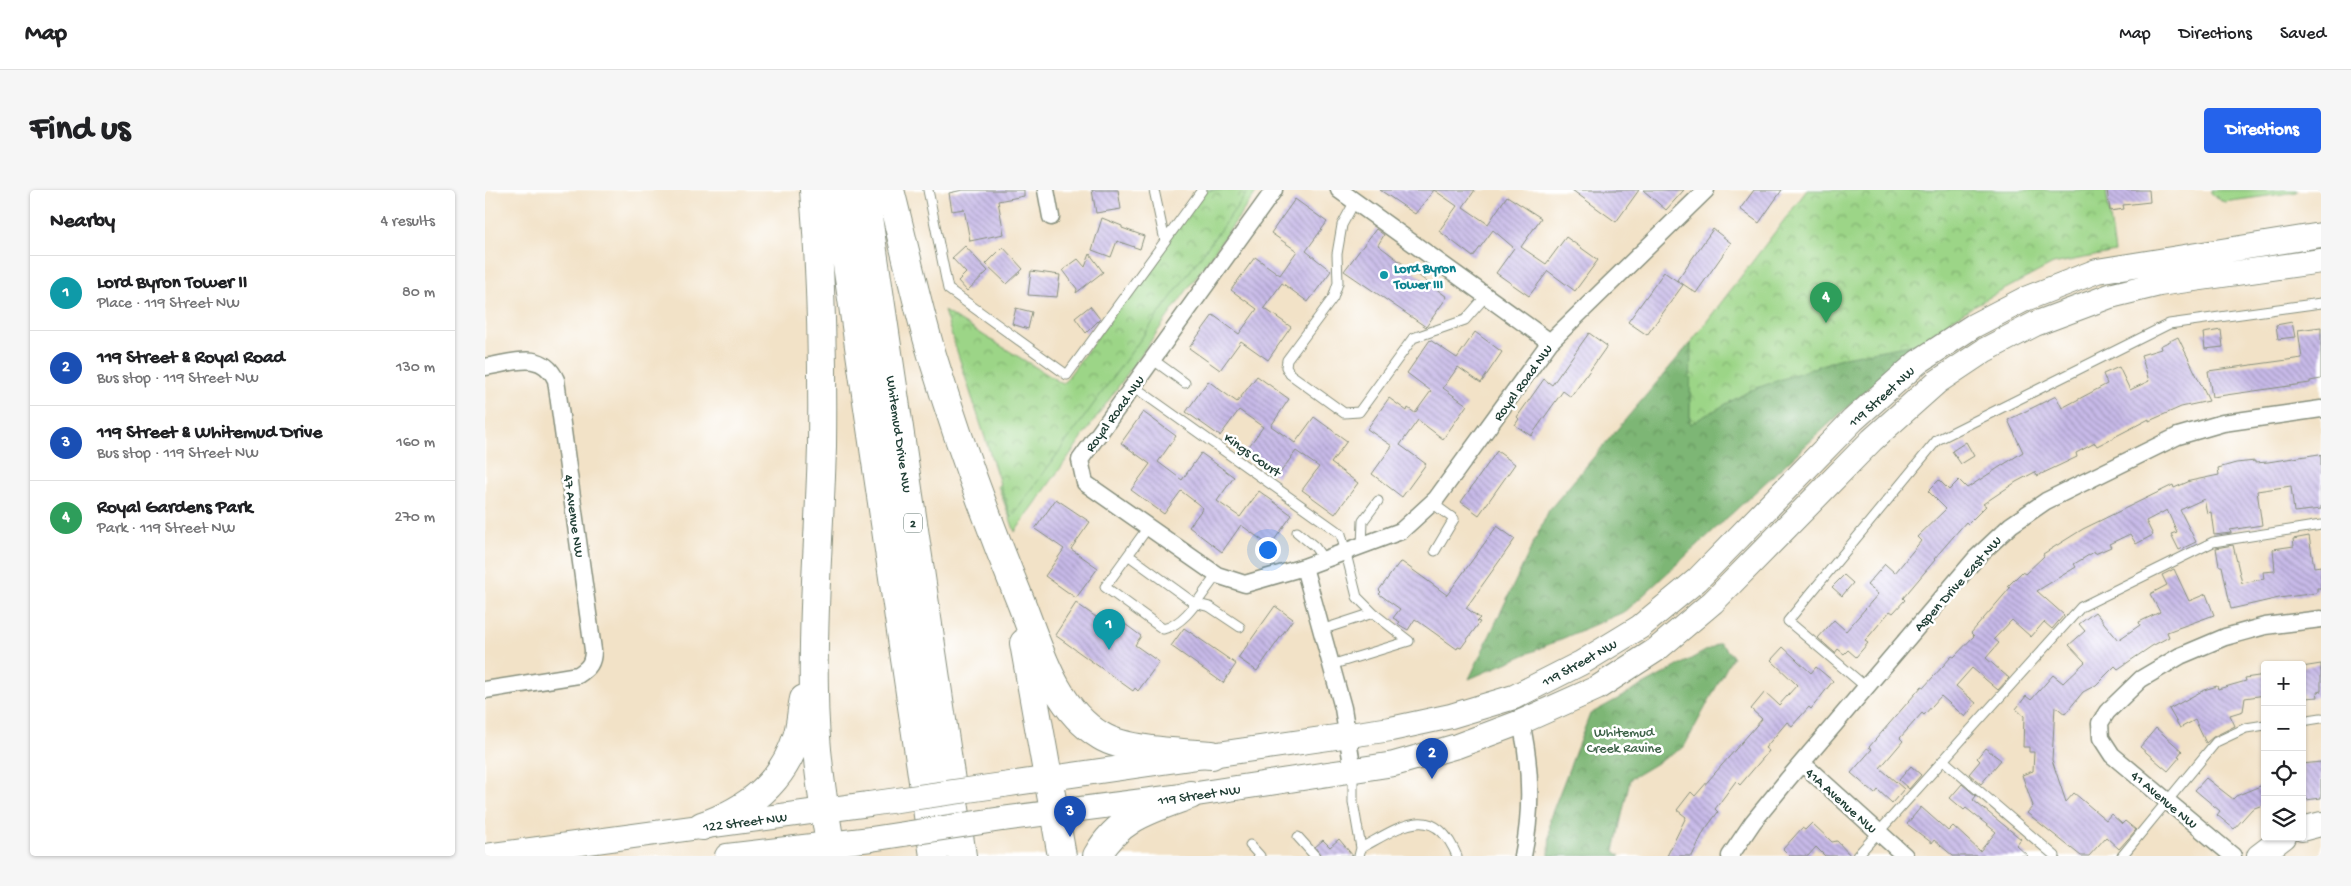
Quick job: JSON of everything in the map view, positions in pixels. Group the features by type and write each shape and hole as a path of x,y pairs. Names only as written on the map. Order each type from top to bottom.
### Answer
{"highway":[{"path":"814,190 823,334 822,448 813,651 817,744 831,849"},
{"name":"Whitemud Drive NW","path":"836,190 934,856"},
{"name":"Whitemud Drive NW","path":"864,190 962,856"},
{"path":"890,190 932,354 999,550 1022,633 1056,812 1062,856"},
{"path":"999,550 1049,672 1072,711 1103,737 1131,746 1212,755"},
{"path":"702,826 732,814 756,798 776,777 785,764 797,736 813,651"},
{"path":"1097,856 1114,833 1139,813 1190,795"}],"main road":[{"name":"119 Street NW","path":"1003,785 1391,729 1451,716 1514,697 1581,663 1639,627 1697,580 1853,420 1918,362 1973,326 2025,299 2097,271 2321,235"},
{"name":"119 Street NW","path":"831,849 871,838 1190,795 1393,764 1457,746 1521,722 1597,688 1656,650 1713,602 1872,440 1937,382 1985,350 2035,324 2110,296 2159,284 2321,261"},
{"path":"1514,697 1521,722"},
{"name":"122 Street NW","path":"486,856 826,811 1003,785"},
{"path":"2306,828 2321,824"},
{"path":"2259,856 2279,841"},
{"path":"727,856 831,849"}],"street":[{"path":"1045,190 1051,217"},
{"name":"Royal Road NW","path":"1274,190 1080,460 1085,483 1217,575 1245,584 1304,568 1401,531 1432,504 1550,342 1706,190"},
{"path":"1339,190 1550,342"},
{"name":"47 Avenue NW","path":"485,367 533,360 547,366 556,380 593,650 593,661 589,667 578,675 485,690"},
{"name":"Aspen Drive East NW","path":"1730,856 1753,822 1976,558 2011,525 2046,501 2192,430 2223,423 2321,409"},
{"path":"1304,568 1343,708 1353,771"},
{"name":"41 Avenue NW","path":"2233,856 2169,800 2112,755 2101,738 2101,723 2113,705 2141,679 2200,646 2245,630 2321,619"},
{"path":"1521,722 1526,749 1529,802 1529,820 1523,856"},
{"name":"41A Avenue NW","path":"1802,763 1905,856"}],"lane":[{"path":"928,190 948,289 1067,375 1202,190"},
{"path":"1153,190 1165,241"},
{"path":"1355,202 1342,225 1337,254 1338,284 1333,298 1287,360 1286,367 1290,374 1344,413 1359,412 1413,338 1465,320 1486,296"},
{"path":"1867,688 1788,621 1937,440 2169,324 2321,303"},
{"path":"1152,359 1185,383"},
{"name":"Kings Court","path":"1133,386 1341,534 1357,597 1373,613 1409,641 1331,665"},
{"path":"1362,546 1363,521 1378,501"},
{"path":"1432,504 1454,519 1435,551"},
{"path":"1857,856 2081,607 2213,542 2321,525"},
{"path":"1149,526 1105,587 1163,629 1173,627 1185,616 1217,575"},
{"path":"1297,532 1315,547 1324,560"},
{"path":"1127,555 1194,603 1210,607 1240,627"},
{"path":"1321,630 1373,613"},
{"path":"2306,720 2321,718"},
{"path":"2122,856 2216,742 2246,728 2261,726"},
{"path":"1943,760 2055,856"},
{"path":"1353,771 1353,802 1360,852 1402,826 1429,822 1441,828 1457,856"},
{"path":"1298,837 1315,856"},
{"path":"1250,845 1260,856"}],"green space":[{"path":"1204,190 1249,190 1011,518 944,311 1063,384"},
{"path":"1207,190 1258,190 1015,532 998,486"},
{"path":"1807,190 2106,190 2115,252 2053,264 1975,305 1916,344 1844,357 1751,390 1690,424 1691,342"},
{"path":"2211,190 2297,190 2297,192 2224,202 2211,193"},
{"path":"1691,342 1690,424 1751,390 1844,357 1916,344 1626,611 1469,679 1549,510"},
{"name":"Whitemud Creek Ravine","path":"1720,643 1733,656 1684,747 1630,779 1614,851 1620,856 1549,856 1550,818 1590,714"}],"building":[{"path":"963,190 1024,190 1024,196 998,201 1004,234 970,241 964,209 952,211 949,193"},
{"path":"1092,190 1118,190 1121,209 1096,213"},
{"path":"1380,190 1434,190 1415,214"},
{"path":"1434,190 1475,190 1463,207 1488,224 1507,196 1541,218 1521,247 1546,264 1566,237 1598,260 1575,291 1548,271 1529,296 1496,273 1514,248 1493,230 1473,257 1439,231 1457,206"},
{"path":"1572,190 1639,190 1616,222"},
{"path":"1643,190 1684,190 1666,210"},
{"path":"1754,190 1782,190 1759,223 1740,209"},
{"path":"2107,190 2149,190 2150,202 2123,205 2124,209 2110,211"},
{"path":"1295,199 1327,222 1306,251 1331,271 1308,302 1282,283 1264,308 1291,327 1268,360 1241,341 1220,370 1189,348 1213,315 1239,334 1257,309 1231,290 1255,257 1280,275 1297,251 1271,233"},
{"path":"1102,218 1144,236 1140,249 1117,241 1111,257 1092,250"},
{"name":"Lord Byron Tower III","path":"1376,229 1384,235 1378,245 1447,297 1426,327 1344,271"},
{"path":"1713,229 1731,243 1696,293 1677,280"},
{"path":"965,246 988,271 967,291 958,281 966,273 952,258"},
{"path":"1003,247 1023,269 1007,284 986,264"},
{"path":"1090,254 1103,272 1076,293 1077,289 1063,270 1078,259 1085,267"},
{"path":"1031,271 1060,275 1057,297 1028,295"},
{"path":"1664,272 1683,285 1647,335 1628,322"},
{"path":"1090,306 1100,319 1086,333 1075,318"},
{"path":"1016,308 1032,312 1028,329 1012,324"},
{"path":"2292,322 2295,337 2278,339 2276,325"},
{"path":"2321,327 2321,379 2310,381 2310,383 2212,397 2208,371 2302,358 2298,330"},
{"path":"2221,330 2223,347 2205,349 2203,333"},
{"path":"1475,332 1502,352 1481,383 1458,367 1443,388 1467,405 1443,439 1418,420 1400,445 1426,464 1402,497 1372,474 1392,446 1367,429 1389,398 1407,411 1408,408 1415,413 1431,391 1407,373 1430,340 1457,358"},
{"path":"1589,333 1607,346 1571,397 1563,391 1531,436 1515,425 1519,419 1517,417 1544,379 1552,385"},
{"path":"2178,337 2209,401 2181,407 2149,421 2149,419 2097,446 2095,443 2076,453 2077,457 2037,476 2035,472 1983,504 1986,506 1968,524 1966,522 1934,559 1903,598 1905,600 1893,613 1890,611 1865,641 1868,643 1856,657 1848,650 1844,654 1838,649 1835,653 1818,638 1834,620 1846,631 1878,594 1867,585 1885,564 1895,573 1921,541 1917,537 1946,509 1928,491 1939,480 1949,490 1959,480 1967,488 2023,452 2008,420 2056,396 2062,408 2107,384 2103,374 2119,367 2130,390 2149,381 2141,355 2161,349 2160,346"},
{"path":"1257,376 1289,399 1271,426 1295,443 1314,417 1347,441 1331,463 1358,483 1335,514 1302,490 1319,467 1296,451 1277,477 1244,453 1263,427 1239,410 1220,436 1186,412 1208,381 1237,402"},
{"path":"1143,412 1176,436 1158,462 1182,480 1201,453 1234,477 1217,501 1240,517 1259,491 1292,515 1270,546 1241,525 1222,552 1189,527 1203,508 1181,491 1164,514 1131,490 1150,464 1121,443"},
{"path":"1966,442 1974,456 1961,464 1952,451"},
{"path":"1497,451 1515,464 1479,515 1461,502"},
{"path":"2319,454 2321,456 2321,509 2294,512 2291,486 2257,491 2262,525 2230,530 2231,533 2214,535 2211,512 2207,513 2204,499 2180,510 2196,542 2179,550 2171,534 2177,532 2167,510 2146,521 2153,535 2136,544 2130,534 2109,544 2111,547 2095,554 2094,552 2074,564 2076,567 2037,591 2064,615 2052,629 2044,622 2031,637 2012,620 1994,639 1999,643 1986,658 2009,678 1998,690 1972,668 1956,686 1976,703 1965,717 1941,696 1924,715 1922,713 1900,738 1903,741 1880,768 1904,789 1892,803 1878,790 1875,794 1851,773 1872,749 1869,747 1922,686 1924,687 1952,656 1954,657 1974,636 1971,633 2010,588 2008,586 2022,572 2025,574 2044,556 2043,554 2083,529 2173,485 2174,488 2190,481 2219,475 2218,468 2236,463 2268,462"},
{"path":"1056,499 1090,522 1071,549 1098,568 1076,598 1045,576 1064,549 1035,529"},
{"path":"1497,526 1515,539 1466,608 1480,618 1477,621 1480,622 1461,648 1458,647 1457,649 1415,619 1408,630 1398,624 1400,622 1393,618 1400,609 1379,594 1381,592 1379,590 1399,563 1402,562 1447,595"},
{"path":"2309,536 2314,567 2321,566 2321,588 2317,588 2317,593 2279,598 2231,609 2222,566 2219,566 2216,548 2233,545 2242,583 2264,579 2263,572 2275,571 2273,549 2294,546 2293,539"},
{"path":"2174,569 2189,601 2206,594 2214,615 2167,632 2169,637 2118,669 2115,666 2096,685 2083,692 2065,714 2055,706 2052,760 2066,802 2074,793 2106,820 2111,814 2122,824 2125,821 2136,830 2119,849 2106,837 2089,856 2081,856 2027,813 2033,806 2022,775 2033,771 2034,752 2029,752 2029,747 2023,747 2024,716 2016,709 2026,696 2031,700 2053,675 2063,683 2085,662 2069,645 2085,631 2079,624 2095,612 2118,640 2140,625 2139,622 2160,612 2150,594 2167,585 2162,575"},
{"path":"1844,575 1853,583 1842,596 1832,587"},
{"path":"1076,603 1119,633 1125,624 1141,636 1135,645 1159,662 1138,691 1135,688 1133,691 1055,635"},
{"path":"1275,606 1293,619 1257,671 1238,658"},
{"path":"1184,628 1236,664 1223,683 1171,646"},
{"path":"1783,647 1811,673 1816,667 1833,681 1811,709 1809,707 1792,726 1787,722 1765,748 1769,751 1740,785 1736,781 1715,809 1718,812 1704,831 1692,856 1667,856 1686,817 1677,810 1691,792 1695,796 1762,719 1751,709 1765,692 1779,705 1797,685 1771,660"},
{"path":"2321,664 2321,691 2317,692 2318,697 2306,698 2306,666"},
{"path":"2261,676 2261,696 2245,698 2243,711 2230,715 2235,726 2213,737 2206,743 2195,720 2180,728 2169,709 2204,690 2217,686 2218,689 2246,681 2245,678"},
{"path":"2156,728 2182,751 2178,756 2180,757 2168,771 2140,747"},
{"path":"1985,748 2001,760 1981,784 1969,774 1980,761 1977,758"},
{"path":"2321,762 2321,798 2306,800 2306,764"},
{"path":"1911,766 1921,775 1909,789 1899,780"},
{"path":"2206,778 2233,799 2261,786 2261,806 2252,809 2234,829 2217,815 2220,811 2195,790"},
{"path":"1962,784 1976,796 1973,800 2021,839 2016,845 2028,856 1953,856 1934,840 1932,843 1907,824 1921,807 1948,831 1953,826 1980,851 1996,832 1950,798"},
{"path":"1812,823 1832,842 1837,841 1851,856 1825,856 1816,847 1808,856 1790,856 1783,849 1802,828 1805,830"},
{"path":"1339,839 1353,856 1321,856 1315,847 1323,840 1330,847"}],"place":[{"name":"Lord Byron Tower III","path":"1384,275"},
{"name":"Royal Gardens Park","path":"1826,323"},
{"name":"Lord Byron Tower II","path":"1109,650"},
{"name":"119 Street & Royal Road","path":"1432,779"},
{"name":"119 Street & Whitemud Drive","path":"1070,837"}]}
